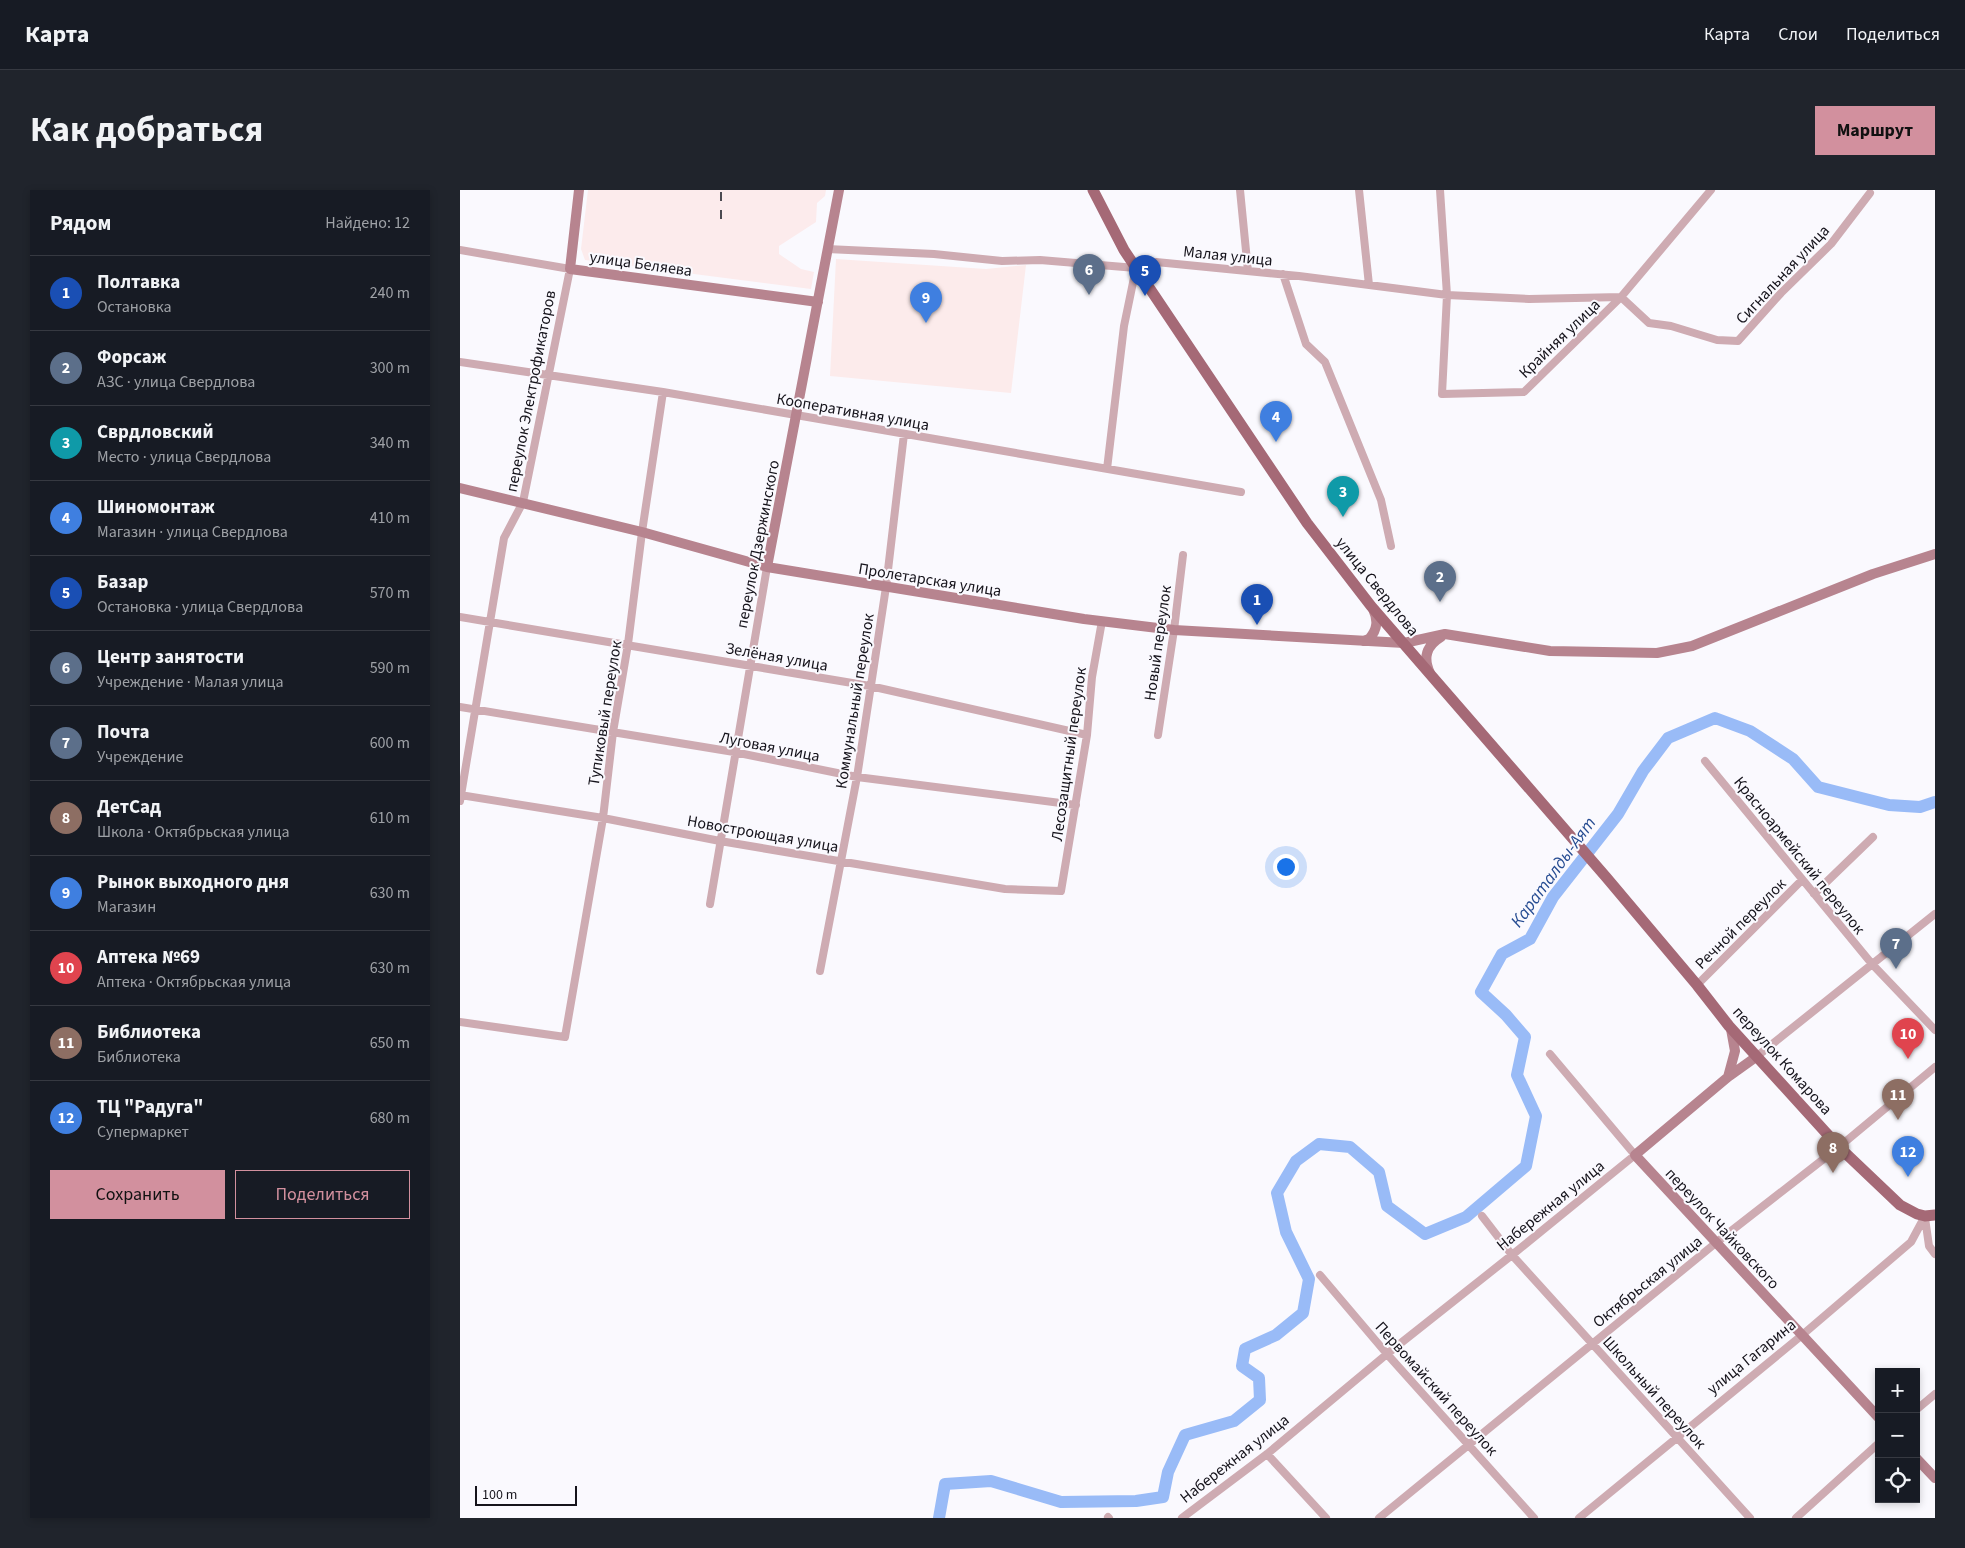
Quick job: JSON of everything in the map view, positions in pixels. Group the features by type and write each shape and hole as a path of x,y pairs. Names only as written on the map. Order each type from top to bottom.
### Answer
{"main road":[{"name":"улица Свердлова","path":"1093,190 1124,250 1307,523 1371,606 1606,877"},
{"name":"переулок Комарова","path":"1606,877 1729,1026 1839,1147 1900,1205 1911,1212 1930,1216"}],"street":[{"name":"переулок Электрофикаторов","path":"460,797 504,538 523,502 570,269 579,190"},
{"name":"переулок Дзержинского","path":"710,904 734,752 767,567 839,190"},
{"path":"1240,190 1248,271"},
{"path":"1359,190 1369,285"},
{"path":"1440,190 1447,295"},
{"name":"Крайняя улица","path":"1447,295 1442,394 1524,392 1621,297 1711,190"},
{"name":"Сигнальная улица","path":"1621,297 1648,323 1671,326 1717,340 1738,342 1781,293 1831,244 1870,193"},
{"name":"Малая улица","path":"827,249 934,254 1002,261 1040,260 1136,268 1156,262 1283,274 1447,295 1529,300 1621,297"},
{"name":"улица Беляева","path":"460,250 570,269 818,302"},
{"path":"1107,469 1124,326 1136,268"},
{"path":"1283,274 1306,344 1326,362 1377,490 1391,546"},
{"name":"Кооперативная улица","path":"460,362 663,392 1241,492"},
{"name":"Тупиковый переулок","path":"460,1022 565,1037 603,818 613,732 628,644 642,532 663,392"},
{"name":"Коммунальный переулок","path":"820,971 857,777 886,587 904,434"},
{"name":"Пролетарская улица","path":"460,488 642,532 767,567 1102,621 1174,630 1404,643 1445,634"},
{"path":"1432,676 1426,657 1428,648 1445,634 1550,651 1657,653 1692,646 1873,574 1935,554"},
{"name":"Новый переулок","path":"1158,735 1183,555"},
{"path":"1363,641 1369,639 1377,626 1376,617 1371,606"},
{"name":"Зелёная улица","path":"460,616 870,686 1087,735"},
{"name":"Лесозащитный переулок","path":"1062,891 1087,735 1092,677 1102,621"},
{"name":"Луговая улица","path":"460,707 734,752 857,777 1076,805"},
{"name":"Красноармейский переулок","path":"1706,761 1872,964 1935,1030"},
{"name":"Новостроющая улица","path":"460,797 603,818 720,841 1004,889 1062,891"},
{"path":"1814,894 1873,837"},
{"name":"Речной переулок","path":"1697,985 1802,880"},
{"name":"Набережная улица","path":"1182,1518 1266,1454 1387,1354 1635,1155 1728,1077 1756,1057 1935,914"},
{"path":"1728,1077 1735,1051 1733,1034 1729,1026"},
{"name":"переулок Чайковского","path":"1550,1054 1635,1155 1875,1414"},
{"name":"Октябрьская улица","path":"1379,1518 1717,1242 1839,1147 1935,1067"},
{"name":"Школьный переулок","path":"1482,1216 1512,1255 1750,1518"},
{"path":"1930,1216 1926,1238 1935,1254"},
{"name":"улица Гагарина","path":"1579,1518 1802,1336 1911,1242 1930,1216"},
{"name":"Первомайский переулок","path":"1320,1275 1387,1354 1534,1518"},
{"path":"1920,1407 1935,1394"},
{"path":"1796,1518 1875,1447"},
{"path":"1266,1454 1326,1518"},
{"path":"1920,1462 1935,1478"}],"shaded area":[{"path":"588,190 826,190 825,196 817,203 816,222 779,246 779,254 801,269 814,272 811,289 585,260 581,249"},
{"path":"836,259 986,269 1026,265 1011,393 830,376"}],"waterway":[{"name":"Караталды-Аят","path":"939,1518 945,1484 991,1481 1061,1502 1136,1501 1163,1497 1168,1472 1185,1435 1234,1421 1260,1400 1259,1378 1242,1366 1245,1349 1276,1335 1303,1313 1309,1279 1286,1232 1277,1193 1296,1161 1319,1144 1350,1147 1379,1172 1387,1206 1425,1234 1466,1217 1526,1166 1536,1116 1517,1075 1525,1037 1506,1015 1481,992 1502,954 1530,939 1553,897 1618,814 1643,771 1668,738 1715,718 1750,731 1793,759 1818,787 1889,805 1920,807 1935,802"}],"railway":[{"path":"721,190 721,219"}],"place":[{"name":"Центр занятости","path":"1089,295"},
{"name":"Базар","path":"1145,296"},
{"name":"Рынок выходного дня","path":"926,323"},
{"name":"Шиномонтаж","path":"1276,442"},
{"name":"Сврдловский","path":"1343,517"},
{"name":"Форсаж","path":"1440,602"},
{"name":"Полтавка","path":"1257,625"},
{"name":"Почта","path":"1896,969"},
{"name":"Аптека №69","path":"1908,1059"},
{"name":"Библиотека","path":"1898,1120"},
{"name":"ДетСад","path":"1833,1173"},
{"name":"ТЦ \"Радуга\"","path":"1908,1177"}]}
